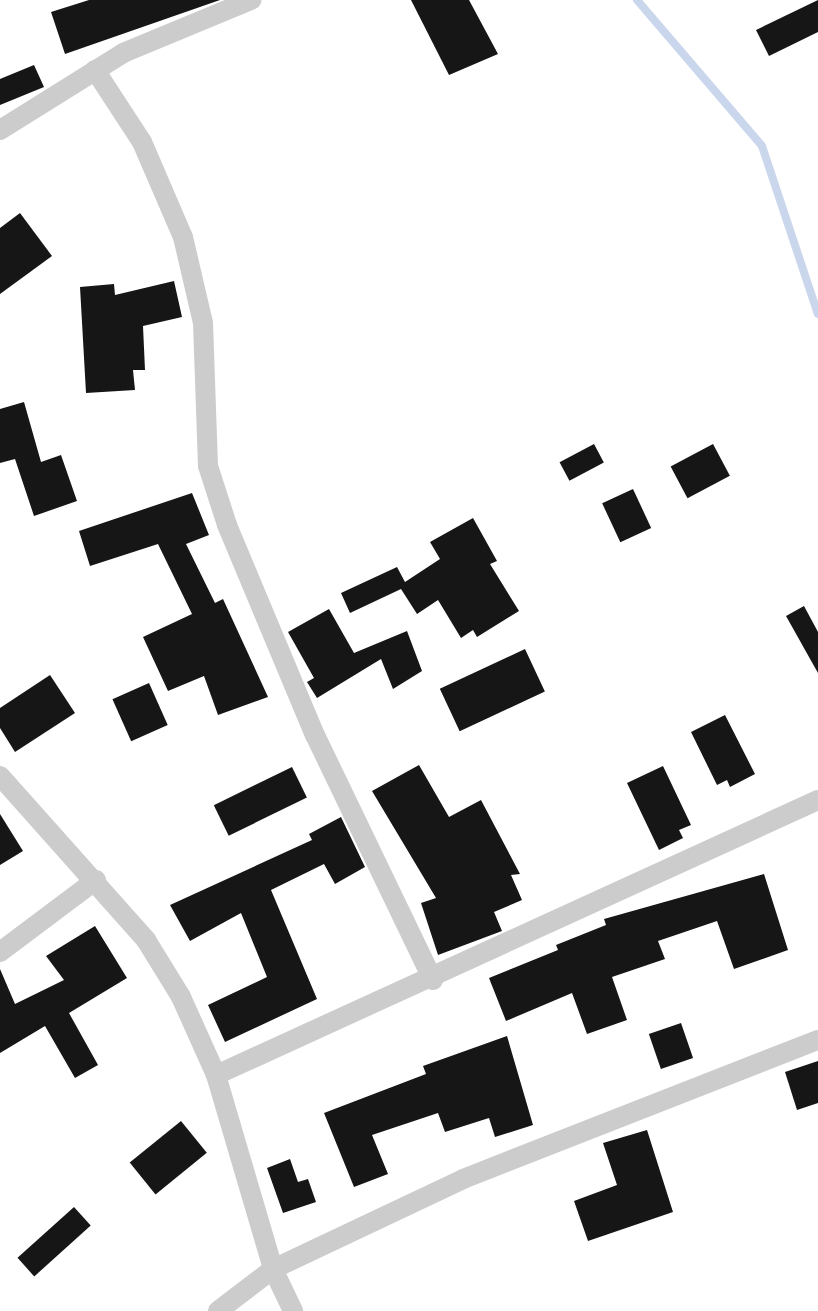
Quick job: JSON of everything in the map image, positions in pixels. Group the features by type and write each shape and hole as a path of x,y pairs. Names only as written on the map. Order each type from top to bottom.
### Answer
{"street":[{"path":"0,130 95,70 251,0"},
{"path":"95,70 142,142 183,237 203,322 208,466 227,525 310,725 433,980"},
{"path":"0,776 96,880 146,940 181,997 216,1075 273,1269 293,1311"},
{"path":"216,1075 433,980 818,800"},
{"path":"0,952 96,880"},
{"path":"218,1311 273,1269 463,1179 818,1040"}],"building":[{"path":"89,0 220,0 65,54 51,12"},
{"path":"411,0 469,0 498,54 449,75"},
{"path":"818,0 818,32 769,56 756,30"},
{"path":"34,65 44,87 0,105 0,79"},
{"path":"20,213 52,256 0,294 0,228"},
{"path":"174,281 182,317 143,326 145,370 133,370 135,390 86,393 80,287 114,284 115,295"},
{"path":"24,402 41,462 61,455 77,501 34,516 15,459 0,463 0,409"},
{"path":"594,444 604,463 569,481 560,462"},
{"path":"713,444 730,476 688,498 671,467"},
{"path":"633,489 651,528 620,542 602,503"},
{"path":"192,493 209,535 186,544 215,603 223,599 268,697 218,715 204,676 168,691 143,637 192,614 158,544 90,566 79,531"},
{"path":"473,518 497,561 490,564 519,611 477,637 473,630 461,638 438,600 417,614 401,589 350,613 341,593 397,567 405,582 440,559 430,542"},
{"path":"804,606 818,632 818,673 786,616"},
{"path":"329,609 354,653 407,631 422,671 393,689 381,659 317,698 307,682 314,678 288,632"},
{"path":"525,649 545,692 460,731 440,689"},
{"path":"50,675 75,713 15,752 0,728 0,708"},
{"path":"149,683 168,725 131,741 112,699"},
{"path":"725,715 755,774 730,787 727,780 717,785 691,732"},
{"path":"419,765 449,817 481,800 520,874 511,875 522,900 494,912 502,931 438,955 421,903 436,898 372,791"},
{"path":"663,766 691,825 679,830 683,838 659,850 627,783"},
{"path":"292,767 307,798 229,836 214,805"},
{"path":"0,814 23,851 0,865"},
{"path":"341,817 365,867 335,884 324,864 271,890 317,999 225,1042 208,1005 267,977 241,913 190,941 170,905 312,840 309,834"},
{"path":"764,874 788,950 734,969 717,921 658,941 665,959 612,977 627,1020 587,1034 572,993 506,1021 489,978 558,950 556,945 606,925 604,919"},
{"path":"95,926 127,978 69,1013 98,1065 75,1078 45,1026 0,1053 0,969 15,1004 64,980 46,956"},
{"path":"681,1023 693,1058 661,1069 649,1034"},
{"path":"507,1036 533,1125 495,1137 489,1118 445,1132 438,1113 372,1135 388,1174 354,1187 324,1113 426,1074 423,1066"},
{"path":"818,1061 818,1103 797,1110 785,1072"},
{"path":"181,1121 207,1153 156,1194 130,1163"},
{"path":"647,1130 673,1212 588,1241 574,1201 617,1185 603,1143"},
{"path":"290,1159 298,1182 308,1179 316,1202 283,1213 267,1168"},
{"path":"74,1207 91,1226 34,1276 18,1258"}],"waterway":[{"path":"637,0 762,146 818,314"}]}
